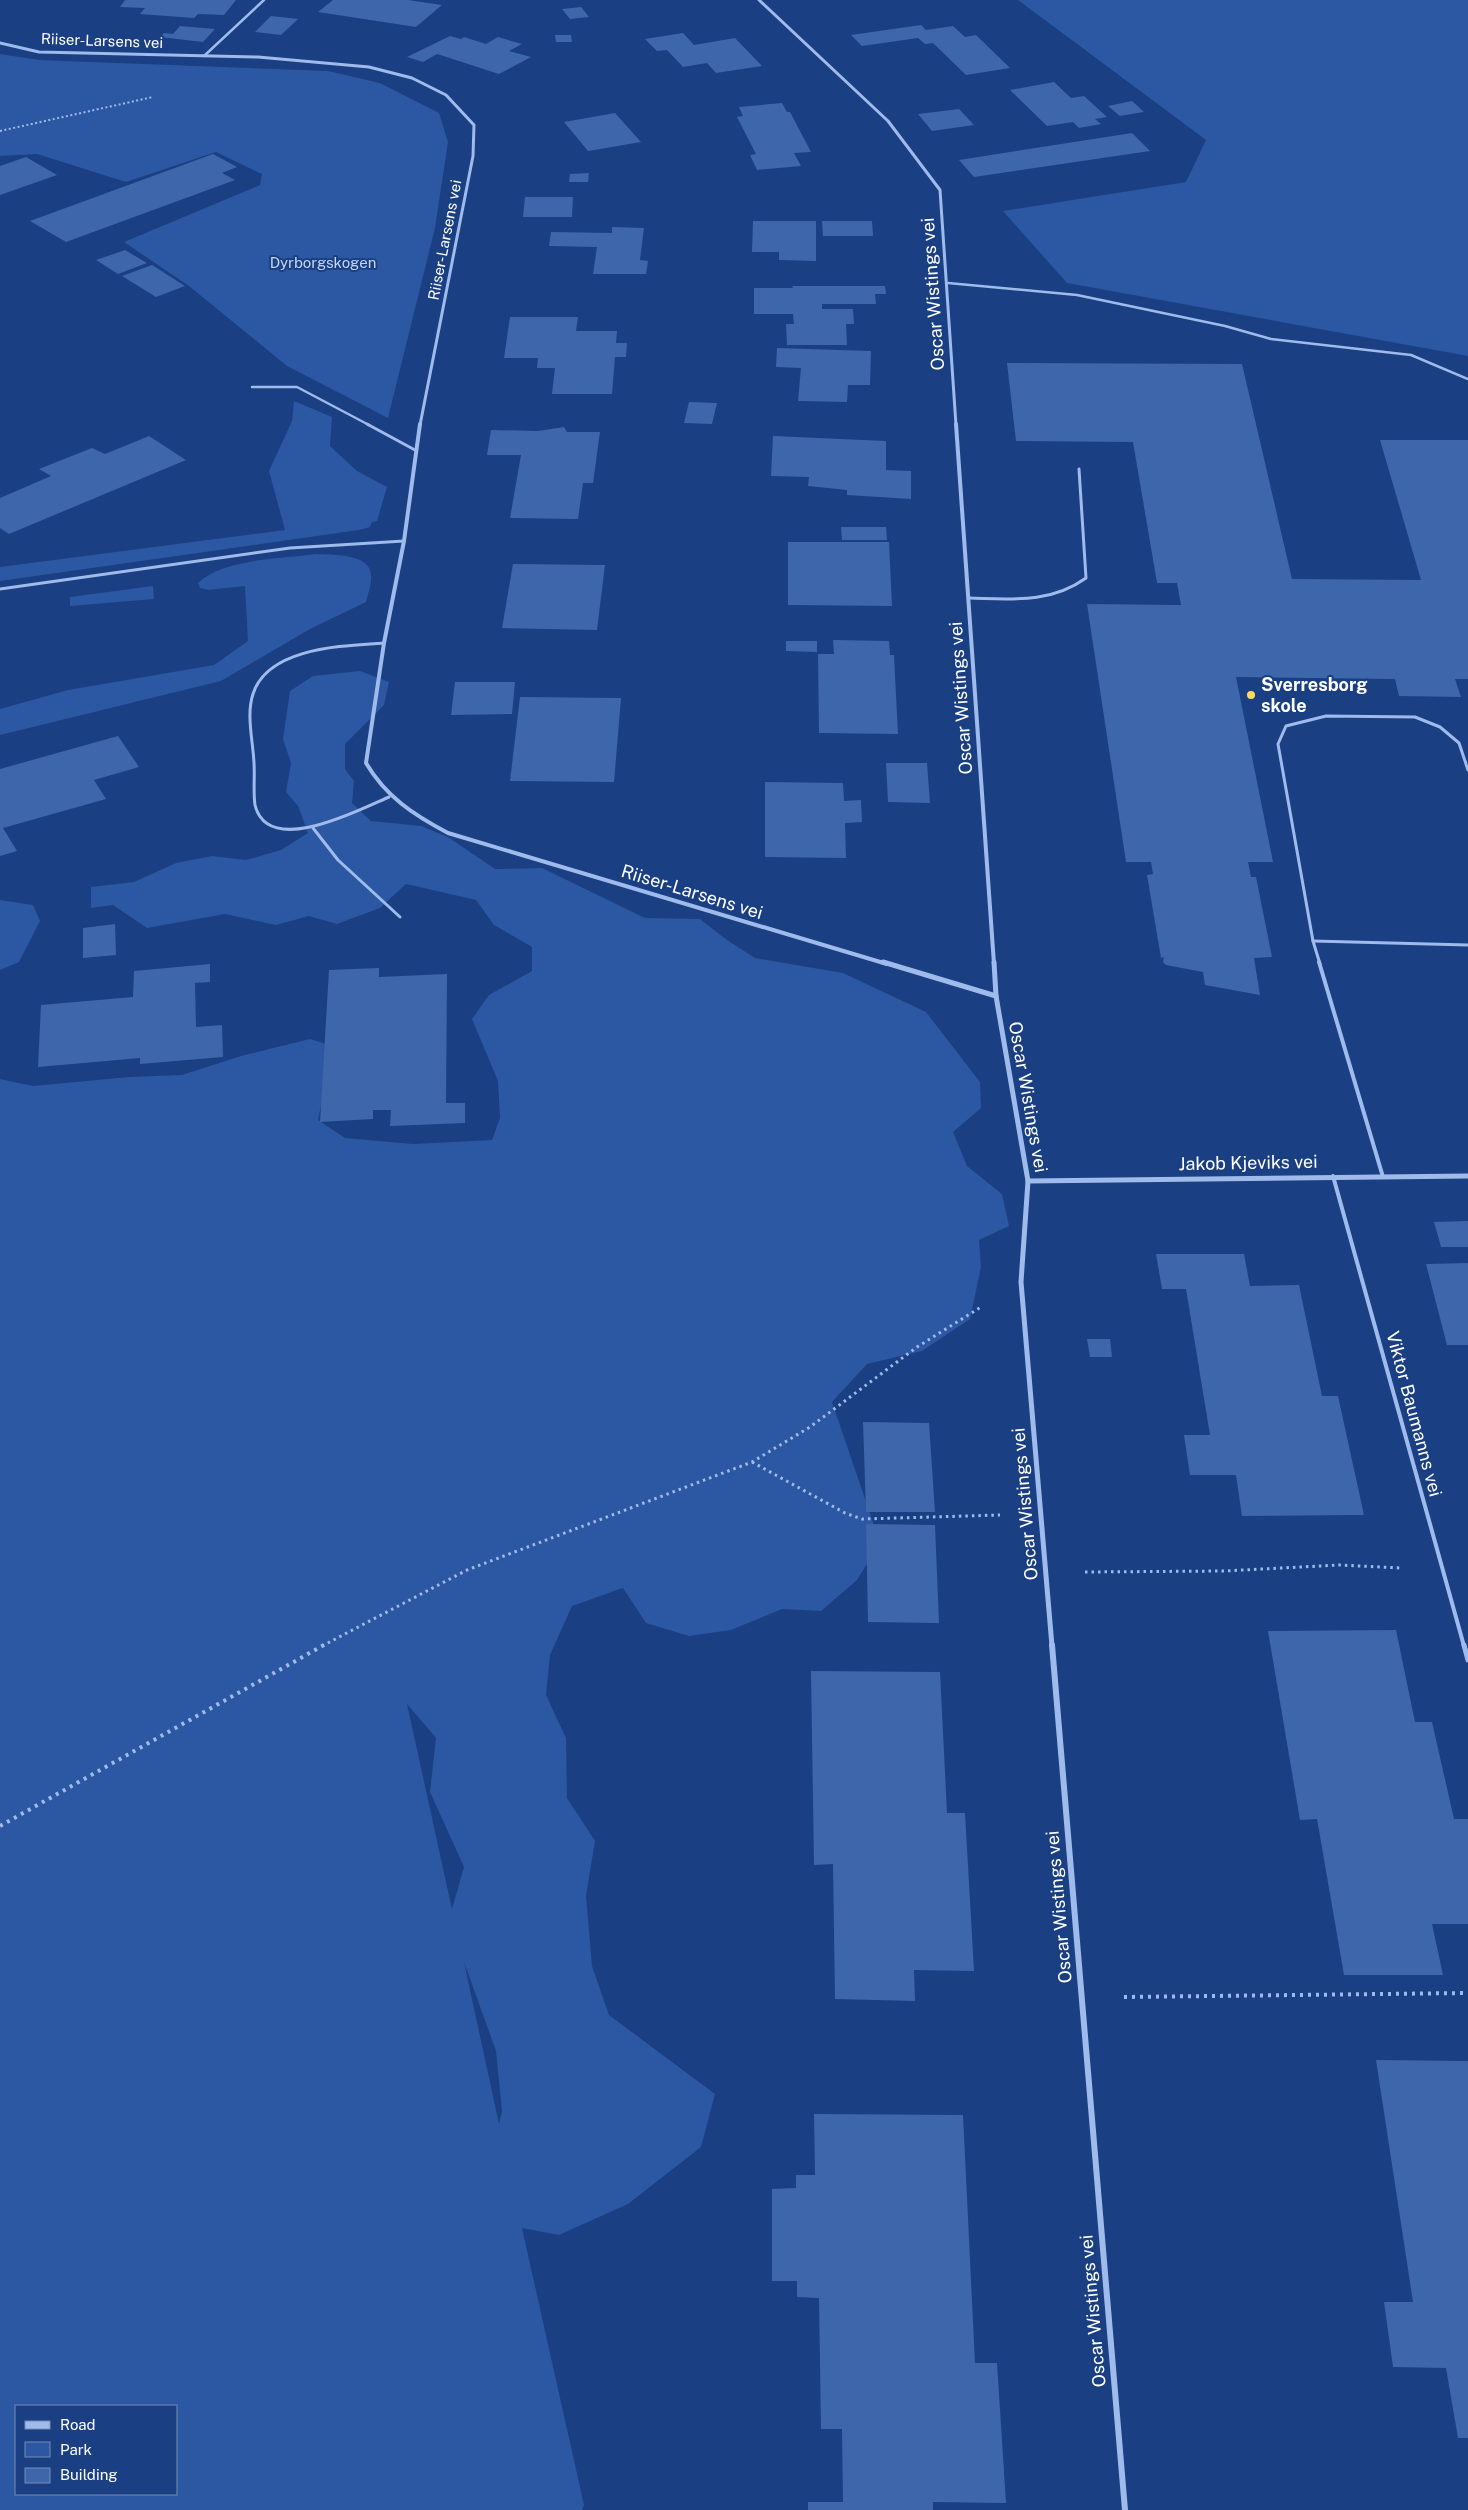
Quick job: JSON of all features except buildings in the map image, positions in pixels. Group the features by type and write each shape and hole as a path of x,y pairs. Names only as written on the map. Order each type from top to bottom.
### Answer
{"street":[{"name":"Oscar Wistings vei","path":"759,0 888,121 940,190 948,283 996,996 1028,1181 1021,1282 1125,2510"},
{"name":"Riiser-Larsens vei","path":"0,43 39,52 258,57 369,67 412,78 446,95 474,125 473,156 415,450 404,542 384,643 366,764 376,781 389,796 407,812 448,833 996,996"},
{"name":"Jakob Kjeviks vei","path":"1028,1181 1333,1176 1468,1176"}],"lane":[{"path":"204,56 264,0"},
{"path":"948,283 1076,295 1225,326 1271,339 1411,355 1468,379"},
{"path":"252,388 297,387 415,450"},
{"path":"969,598 1047,599 1073,589 1086,578 1080,468"},
{"path":"0,588 290,548 404,542"},
{"path":"384,643 334,646 304,652 274,667 257,682 252,694 251,718 255,802 259,817 268,825 289,830 313,828 389,796"},
{"path":"1383,1177 1313,941 1278,744 1286,726 1326,716 1415,717 1440,727 1459,744 1468,770"},
{"path":"313,828 338,860 400,917"},
{"path":"1313,941 1468,945"},
{"name":"Viktor Baumanns vei","path":"1333,1176 1468,1660"}],"path":[{"path":"0,131 155,96"},
{"path":"0,1826 318,1648 467,1570 752,1462 810,1427 917,1348 1021,1282"},
{"path":"752,1462 792,1485 862,1519 1041,1514"},
{"path":"1046,1574 1104,1570 1224,1571 1339,1565 1442,1569"},
{"path":"1082,1998 1468,1993"}],"green space":[{"path":"1018,0 1468,0 1468,356 1067,283 1003,211 1186,182 1206,140"},
{"name":"Dyrborgskogen","path":"0,54 39,60 328,71 380,83 439,113 448,142 435,228 388,418 287,366 189,286 124,242 260,185 262,174 216,152 126,182 37,154 0,156"},
{"path":"294,401 332,417 330,446 357,471 387,487 377,521 372,522 370,527 0,581 0,567 285,530 269,471 292,421"},
{"path":"316,554 340,555 357,559 364,563 369,568 371,575 366,602 310,629 221,681 0,735 0,709 68,690 214,665 248,641 245,586 208,590 200,588 198,583 209,575 238,564"},
{"path":"153,586 154,599 70,606 70,597"},
{"path":"360,671 389,682 384,705 345,744 345,769 354,781 352,803 371,821 421,826 448,837 495,869 542,868 645,918 700,919 727,940 755,958 843,973 926,1012 980,1082 981,1108 953,1132 967,1166 1002,1194 1009,1226 979,1240 981,1267 970,1319 922,1351 867,1364 832,1402 880,1543 857,1580 821,1611 782,1609 731,1630 689,1636 646,1623 623,1588 572,1606 550,1655 546,1695 566,1738 567,1798 595,1841 586,1896 592,1966 609,2015 715,2094 701,2147 628,2204 559,2235 522,2228 584,2505 582,2510 0,2510 0,1079 33,1086 129,1077 182,1075 241,1056 310,1039 340,1048 325,1086 318,1120 345,1138 413,1144 492,1140 500,1118 498,1081 472,1019 489,995 532,971 532,947 494,925 476,900 406,884 380,908 337,924 309,916 276,925 225,914 147,928 113,905 91,908 91,887 134,882 176,863 212,856 246,860 281,850 308,833 298,806 286,792 291,763 283,739 290,691 313,676","holes":["407,1704 436,1738 430,1792 464,1867 452,1909","464,1962 496,2051 502,2111 499,2124"]},
{"path":"0,900 33,905 40,921 19,962 0,970"}],"place":[{"name":"Sverresborg skole","path":"1251,695"}]}
